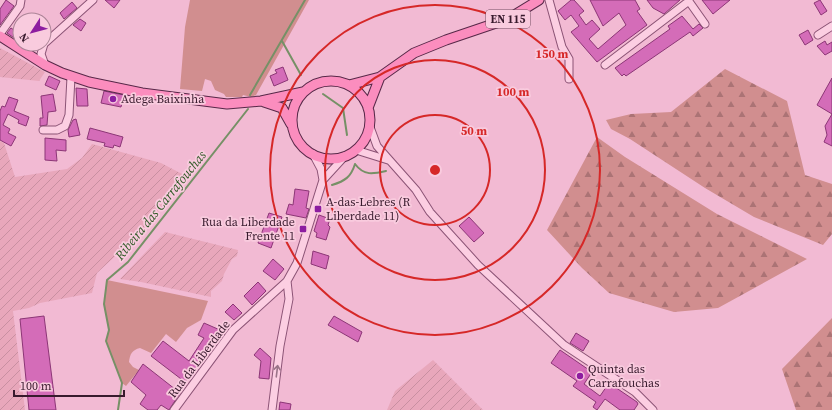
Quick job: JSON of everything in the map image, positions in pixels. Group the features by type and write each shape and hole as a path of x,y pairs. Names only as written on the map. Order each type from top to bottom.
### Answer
{"main road":[{"name":"EN 115","path":"0,35 45,65 71,77 142,93 226,104 261,101 303,92 313,85 325,81 337,81 349,85 380,77 414,53 446,40 508,19 539,0"},
{"path":"368,108 380,77"},
{"path":"312,154 318,157 332,159 345,156 356,150 365,139 370,127 370,114 359,92 349,85"},
{"path":"293,128 292,114 296,102 303,92"},
{"name":"EN 115","path":"261,101 282,108 298,140 312,154"}],"street":[{"path":"0,35 20,6 21,0"},
{"path":"52,37 93,0"},
{"path":"549,0 562,47 569,59 568,79"},
{"path":"605,65 688,1 705,24"},
{"path":"818,36 832,26"},
{"path":"41,52 40,54 45,65"},
{"path":"43,130 57,130 65,126 69,115 71,77"},
{"path":"370,127 378,146 416,190 430,212 478,265 564,345 635,392 653,410"},
{"path":"356,150 390,160"},
{"path":"312,154 321,170 323,180"},
{"name":"Rua da Liberdade","path":"174,410 233,330 287,282 297,263 323,180 345,156"},
{"path":"272,410 280,346 289,300 287,282"}],"shaded area":[{"path":"0,48 45,72 39,81 0,77"},
{"path":"0,141 4,143 15,177 67,169 82,158 92,144 161,163 186,176 149,225 97,273 92,293 40,303 29,308 13,311 25,410 0,410"},
{"path":"165,232 238,250 237,256 232,259 222,281 211,291 211,297 120,279"},
{"path":"433,360 483,410 387,410 395,391"}],"green space":[{"path":"190,0 309,0 256,95 251,97 243,95 242,97 226,97 224,94 215,90 211,81 205,79 202,91 180,89 185,27"},
{"path":"725,69 787,101 805,175 832,184 832,234 823,245 754,217 705,188 630,139 611,129 606,120 631,114 671,112"},
{"path":"597,137 625,157 717,214 807,259 718,308 674,312 609,293 582,268 547,230"},
{"path":"107,280 208,301 201,320 187,328 176,342 166,334 151,353 140,348 133,351 129,362 133,367 139,370 126,386 122,383 106,341 109,330 104,304"},
{"path":"832,318 832,410 796,410 782,369"}],"building":[{"path":"6,0 14,6 0,25 0,9"},
{"path":"105,0 120,0 114,8"},
{"path":"571,0 574,0 584,11 579,15 586,25 592,20 600,29 589,39 598,49 626,25 619,13 603,26 590,0 635,0 640,9 637,11 647,25 597,62 571,32 579,26 571,15 565,20 558,11"},
{"path":"647,0 680,0 664,14 653,8"},
{"path":"702,0 730,0 713,14"},
{"path":"820,0 827,11 821,15 814,3"},
{"path":"72,2 77,8 64,19 60,13"},
{"path":"682,16 693,29 699,24 703,28 693,36 690,32 626,76 624,74 622,76 615,68 670,29 668,26"},
{"path":"80,19 86,23 81,31 73,25"},
{"path":"11,28 12,29 12,36 7,33"},
{"path":"808,30 813,40 805,45 799,35"},
{"path":"825,41 827,45 832,42 832,51 825,55 817,46"},
{"path":"283,67 288,80 274,86 270,76 277,73 275,70"},
{"path":"49,76 60,81 56,90 45,85"},
{"path":"832,78 832,114 817,105"},
{"path":"76,88 87,89 88,106 77,106"},
{"name":"Adega Baixinha","path":"104,91 124,95 121,107 101,103"},
{"path":"53,94 56,111 48,112 47,125 40,126 40,118 43,118 41,96"},
{"path":"9,97 18,100 14,111 29,117 26,126 18,123 19,120 8,114 3,125 10,129 8,133 16,137 11,146 0,140 0,111 2,106 5,107"},
{"path":"832,114 832,146 824,142 827,135 825,126"},
{"path":"76,119 80,135 69,137 68,130 73,120"},
{"path":"90,128 123,137 120,147 114,145 113,148 104,146 105,143 87,139"},
{"path":"45,138 66,140 66,151 56,150 57,161 45,160"},
{"path":"295,189 309,191 306,208 309,209 306,218 286,214 289,204 293,205"},
{"path":"269,213 282,217 271,248 258,243"},
{"path":"319,215 330,219 328,225 330,227 326,240 316,237 317,233 314,231"},
{"path":"469,217 484,233 474,242 459,226"},
{"path":"313,251 329,256 326,269 311,264"},
{"path":"273,259 284,269 275,280 263,271"},
{"path":"258,282 266,291 252,305 244,296"},
{"path":"233,304 242,313 234,320 225,312"},
{"path":"44,316 56,410 29,410 20,319"},
{"path":"334,316 362,332 358,342 328,325"},
{"path":"204,323 220,330 204,360 203,359 185,382 151,356 163,341 189,361 204,338 198,335"},
{"path":"576,333 589,341 583,351 570,343"},
{"path":"260,348 271,358 269,379 259,378 261,361 254,355"},
{"name":"Quinta das Carrafouchas","path":"560,350 592,372 584,384 600,396 609,383 637,402 638,404 634,410 620,410 605,399 597,410 593,407 596,402 573,386 577,381 551,363"},
{"path":"143,364 180,393 169,410 161,405 157,410 148,410 140,404 146,395 131,382"},
{"path":"280,402 291,404 290,410 279,410"}],"waterway":[{"name":"Ribeira das Carrafouchas","path":"250,95 305,0"},
{"path":"282,41 301,75"},
{"path":"323,94 343,108 347,135"},
{"name":"Ribeira das Carrafouchas","path":"118,410 122,383 106,341 109,330 104,304 107,280 128,262 248,109"},
{"path":"355,164 362,171 369,173 386,171"},
{"path":"332,185 347,178 352,172 355,164"}],"place":[{"name":"Adega Baixinha","path":"113,99"},
{"name":"A-das-Lebres (R Liberdade 11)","path":"318,209"},
{"name":"Rua da Liberdade Frente 11","path":"303,229"},
{"name":"Quinta das Carrafouchas","path":"580,376"}]}
